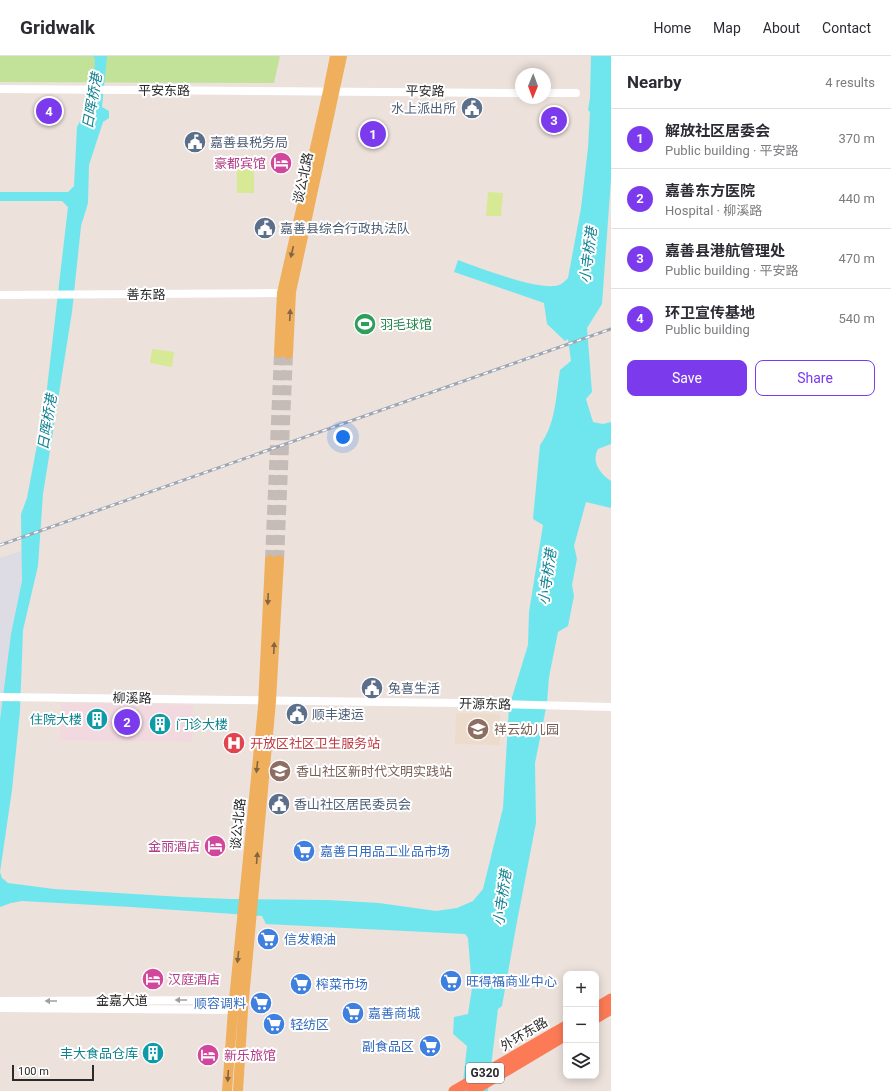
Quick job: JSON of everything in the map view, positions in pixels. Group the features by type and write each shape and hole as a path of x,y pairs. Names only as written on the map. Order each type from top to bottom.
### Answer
{"highway":[{"path":"598,1007 611,999"},
{"path":"599,1016 611,1009"},
{"name":"外环东路","path":"472,1091 563,1028"},
{"name":"外环东路","path":"454,1091 563,1036"}],"main road":[{"name":"谈公北路","path":"332,91 335,56"},
{"name":"谈公北路","path":"284,353 287,293 332,91 342,56"},
{"name":"谈公北路","path":"227,1091 239,1005 267,700 274,560"},
{"name":"谈公北路","path":"238,1091 239,1005"}],"street":[{"name":"平安东路","path":"0,89 332,91"},
{"name":"平安路","path":"332,91 515,93"},
{"path":"551,93 576,93"},
{"name":"善东路","path":"0,295 287,293"},
{"name":"柳溪路","path":"0,697 267,700"},
{"name":"开源东路","path":"267,700 611,707"},
{"name":"金嘉大道","path":"0,1000 239,1005"},
{"name":"金嘉大道","path":"0,1008 239,1005"}],"shaded area":[{"path":"24,550 24,577 0,750 0,558"},
{"path":"61,703 193,705 192,742 60,740"},
{"name":"祥云幼儿园","path":"456,713 500,714 500,745 455,744"}],"green space":[{"path":"0,56 280,56 274,83 0,82"},
{"path":"237,167 254,167 254,193 237,193"},
{"path":"488,192 503,193 501,216 486,216"},
{"path":"152,349 174,352 172,367 150,363"}],"water":[{"name":"日晖桥港","path":"93,56 107,56 102,107 109,111 109,118 103,122 89,165 88,203 81,226 72,312 43,494 38,566 23,630 20,711 12,790 0,872 0,720 11,634 22,581 21,514 27,498 46,397 68,207 62,201 0,201 0,192 68,192 74,186 77,127 93,97 95,59"},
{"name":"小寺桥港","path":"591,56 611,56 611,179 602,304 587,328 592,392 586,399 593,422 603,424 611,422 611,444 598,449 596,454 596,463 603,475 611,481 611,508 586,502 574,546 577,559 572,585 574,596 568,626 558,632 549,677 547,703 535,763 536,823 502,1006 498,1009 488,1091 462,1091 467,1046 453,1034 454,1017 468,1014 472,988 468,938 465,934 266,924 262,916 131,907 22,901 0,907 0,872 2,878 8,883 54,889 231,899 328,900 379,903 436,911 457,908 473,901 483,889 503,808 509,707 528,645 529,612 543,525 533,519 540,445 552,419 560,370 571,361 568,339 565,341 547,324 544,303 454,272 458,260 527,283 553,286 561,284 568,278 581,208 588,148 590,112 588,110 590,98"}],"tunnel":[{"path":"270,560 279,353"},
{"path":"279,560 288,354"}],"railway":[{"path":"0,545 611,329"}],"place":[{"name":"水上派出所","path":"472,108"},
{"name":"环卫宣传基地","path":"49,111"},
{"name":"嘉善县港航管理处","path":"554,120"},
{"name":"解放社区居委会","path":"373,134"},
{"name":"嘉善县税务局","path":"195,142"},
{"name":"豪都宾馆","path":"281,163"},
{"name":"嘉善县综合行政执法队","path":"265,228"},
{"name":"羽毛球馆","path":"365,324"},
{"name":"兔喜生活","path":"372,688"},
{"name":"顺丰速运","path":"297,714"},
{"name":"住院大楼","path":"97,719"},
{"name":"嘉善东方医院","path":"127,722"},
{"name":"门诊大楼","path":"160,724"},
{"name":"祥云幼儿园","path":"478,729"},
{"name":"开放区社区卫生服务站","path":"234,743"},
{"name":"香山社区新时代文明实践站","path":"280,771"},
{"name":"香山社区居民委员会","path":"279,804"},
{"name":"金丽酒店","path":"215,846"},
{"name":"嘉善日用品工业品市场","path":"304,851"},
{"name":"信发粮油","path":"268,939"},
{"name":"汉庭酒店","path":"153,979"},
{"name":"旺得福商业中心","path":"451,981"},
{"name":"榨菜市场","path":"301,984"},
{"name":"顺容调料","path":"261,1003"},
{"name":"嘉善商城","path":"353,1013"},
{"name":"轻纺区","path":"274,1024"},
{"name":"副食品区","path":"430,1046"},
{"name":"丰大食品仓库","path":"153,1053"},
{"name":"新乐旅馆","path":"208,1055"}]}
